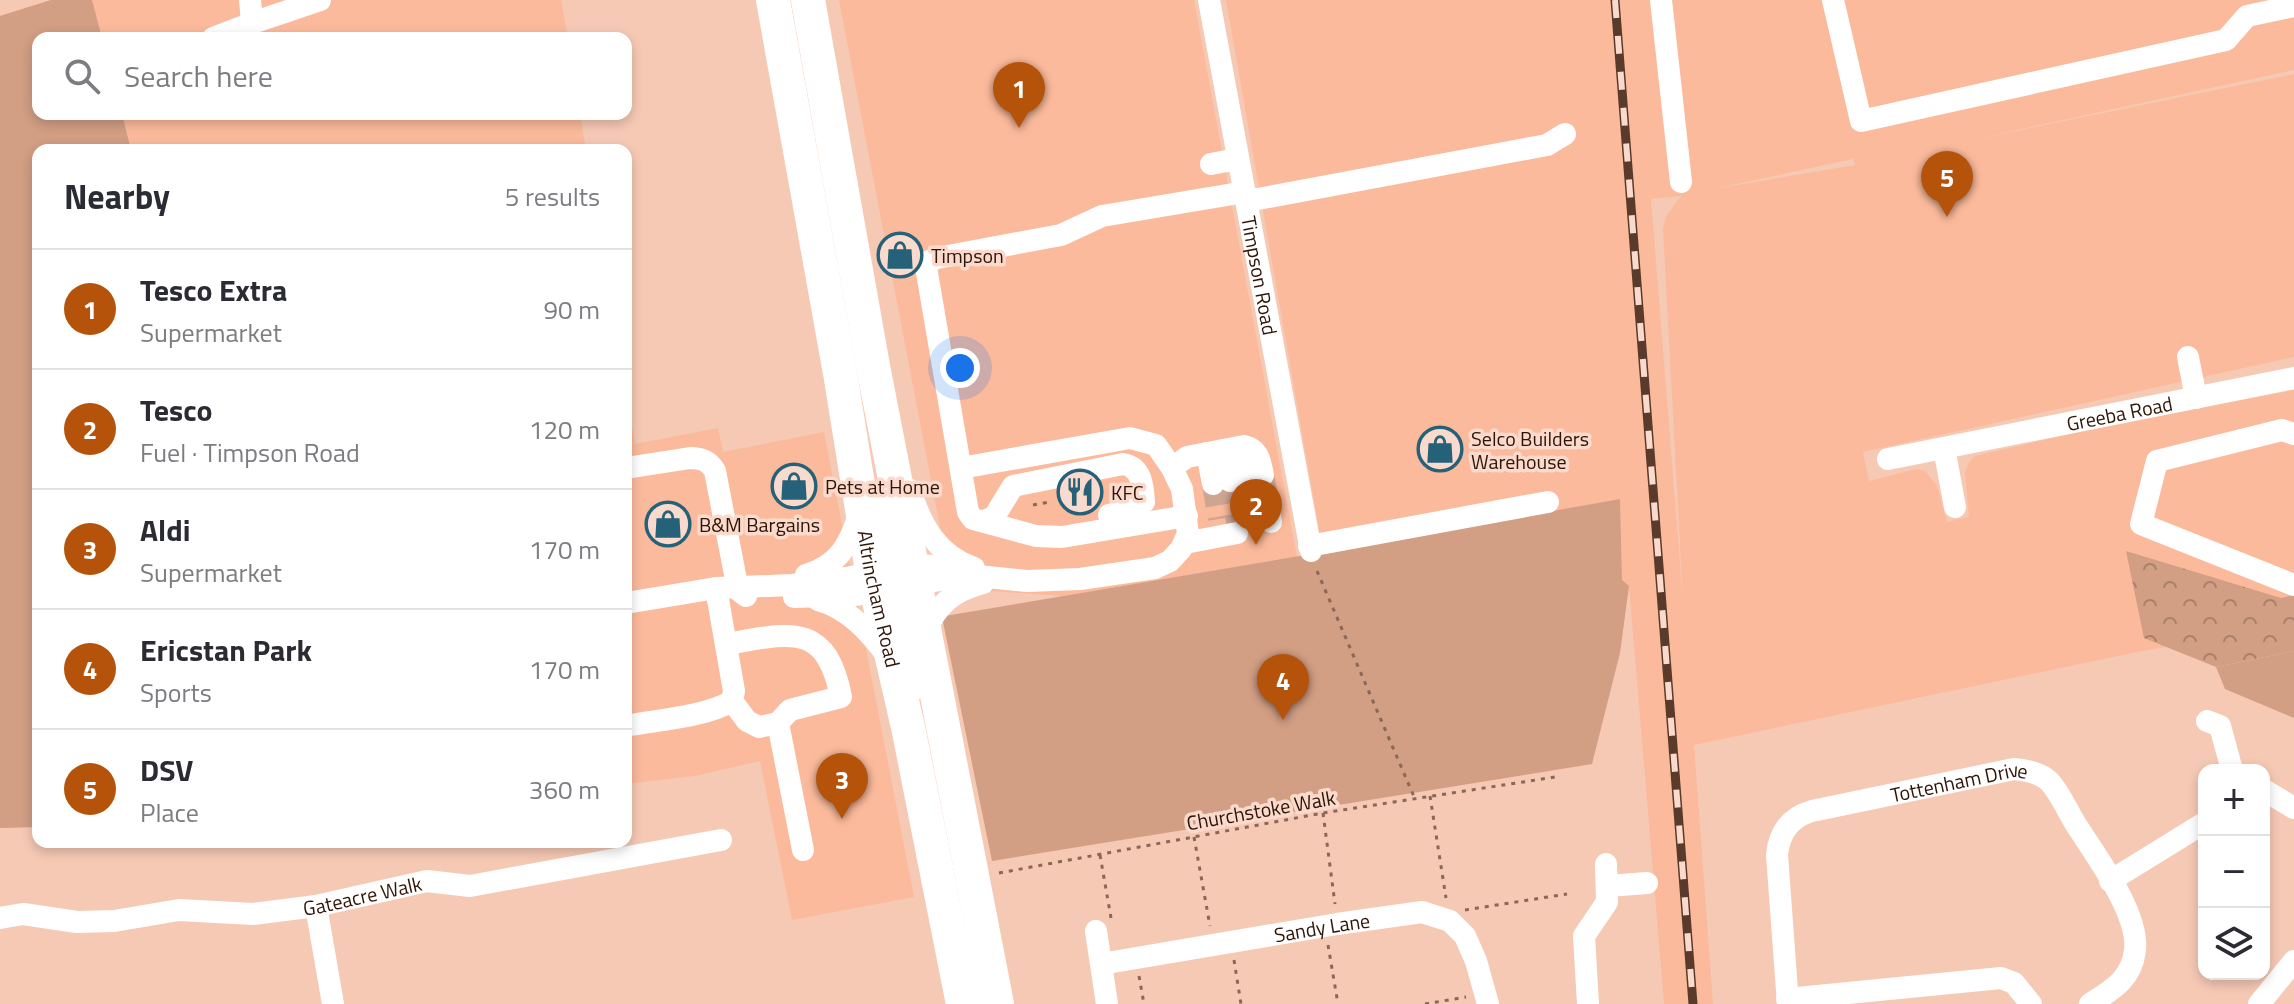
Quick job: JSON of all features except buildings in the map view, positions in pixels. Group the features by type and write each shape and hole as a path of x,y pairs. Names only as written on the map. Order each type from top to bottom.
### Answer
{"highway":[{"name":"Altrincham Road","path":"773,0 861,507 894,578 925,632 997,1004"},
{"name":"Altrincham Road","path":"808,0 888,437 894,578 892,662 908,727 963,1004"}],"street":[{"path":"250,0 252,23"},
{"path":"229,32 320,0"},
{"name":"Timpson Road","path":"1209,0 1310,549"},
{"path":"1661,0 1681,182"},
{"path":"1833,0 1861,121 2226,40 2247,16 2294,6"},
{"path":"1187,516 1062,537 1036,536 973,519 968,512 925,270 931,259 1061,235 1102,216 1246,196 1547,145 1565,134"},
{"path":"1211,164 1237,159"},
{"path":"2188,357 2196,398"},
{"name":"Greeba Road","path":"1888,459 2294,378"},
{"path":"2294,434 2282,430 2157,461 2141,524 2294,585"},
{"path":"888,437 917,512 935,542 967,566 1003,579"},
{"path":"794,597 856,595 894,578 935,566 968,575 1027,581 1063,580 1155,568 1170,561 1185,543 1188,534 1177,463 1156,445 1130,438 961,468"},
{"path":"1177,463 1224,450 1251,447 1258,454 1238,479 1224,450"},
{"path":"1944,448 1955,507"},
{"path":"632,467 699,458 715,471 735,591 736,605 728,617 726,638 734,691 732,701 747,721 759,727 778,723 790,710 841,697 828,656 816,643 775,635 726,638"},
{"path":"984,521 994,517 1013,486 1123,464 1135,468 1140,476 1144,502 1138,508 1092,520 1081,533"},
{"path":"1310,549 1548,502"},
{"path":"774,585 821,570 835,562 847,545 861,507"},
{"path":"1185,543 1226,529"},
{"path":"632,602 846,578 894,578"},
{"path":"894,578 913,692 908,727"},
{"path":"925,632 945,600 963,589 1003,579"},
{"path":"735,591 831,603 848,612 892,662"},
{"path":"726,638 735,591"},
{"path":"632,725 710,710 732,701"},
{"path":"2207,721 2220,726 2230,764"},
{"path":"778,723 803,850"},
{"name":"Tottenham Drive","path":"1787,1002 1778,844 1788,824 1805,813 2006,771 2029,771 2042,777 2054,789 2131,922 2135,951 2130,968 2121,983 2090,1004"},
{"path":"2270,794 2294,808"},
{"path":"2110,881 2198,827"},
{"name":"Gateacre Walk","path":"0,918 23,914 77,922 114,921 179,910 253,914 316,906 427,881 470,886 721,840"},
{"path":"1588,1004 1584,936 1607,902 1607,875 1641,884"},
{"path":"316,906 333,1004"},
{"name":"Sandy Lane","path":"1119,961 1422,912 1450,921"},
{"path":"1450,921 1470,946 1487,999"},
{"path":"1096,931 1119,961 1107,1004"},
{"path":"2259,1004 2294,961"},
{"path":"1787,1002 2001,978 2014,983 2031,1004"}],"path":[{"path":"1310,549 1415,799"},
{"name":"Churchstoke Walk","path":"973,878 1323,813 1555,777"},
{"path":"1430,796 1450,921"},
{"path":"1323,813 1338,1004"},
{"path":"1194,837 1241,1004"},
{"path":"1100,853 1119,961 1144,1004"},
{"path":"1450,921 1460,910 1567,894"},
{"path":"1425,1004 1487,999"}],"shaded area":[{"path":"51,0 561,0 567,32 32,32 32,120 581,120 585,144 32,144 32,827 0,828 0,16"},
{"path":"839,0 1194,0 1297,557 1062,596 976,590 954,600"},
{"path":"1226,0 2294,0 2294,70 1971,140 2294,74 2294,357 1863,452 1869,481 1916,469 1925,471 1937,486 1947,522 1969,517 1965,473 1975,456 2091,429 2294,390 2294,626 2137,652 1694,745 1713,1004 1664,1004 1629,586 1622,580 1620,499 1323,552","holes":["1853,159 1855,165 1713,189","1681,196 1666,216 1663,229 1683,602 1651,199"]},
{"path":"632,426 635,444 718,428 723,452 824,432 914,897 792,920 760,761 694,776 632,783"}],"green space":[{"path":"51,0 92,0 100,32 32,32 32,120 124,120 130,144 32,144 32,827 0,828 0,16"},
{"path":"1620,499 1622,580 1629,586 1620,653 1592,764 992,861 943,622 945,616"},
{"path":"2126,551 2281,598 2294,595 2294,651 2216,667 2144,638"},
{"path":"2294,651 2294,718 2225,689 2216,667"}],"tunnel":[{"path":"1263,475 1269,509"},
{"path":"1248,478 1257,529"},
{"path":"1230,481 1239,533"},
{"path":"1213,484 1219,519"}],"railway":[{"path":"1615,0 1693,1004"}],"place":[{"name":"Tesco Extra","path":"1019,128"},
{"name":"DSV","path":"1947,217"},
{"name":"Timpson","path":"900,255"},
{"name":"Selco Builders Warehouse","path":"1440,449"},
{"name":"Pets at Home","path":"794,486"},
{"name":"KFC","path":"1080,492"},
{"name":"B&M Bargains","path":"668,524"},
{"name":"Tesco","path":"1256,545"},
{"name":"Ericstan Park","path":"1283,720"},
{"name":"Aldi","path":"842,819"}]}
